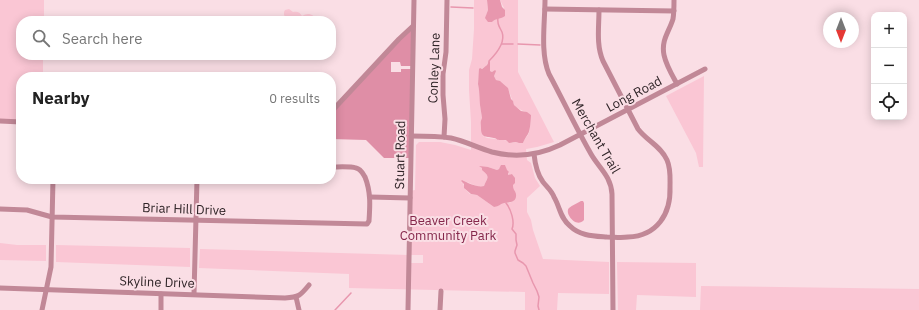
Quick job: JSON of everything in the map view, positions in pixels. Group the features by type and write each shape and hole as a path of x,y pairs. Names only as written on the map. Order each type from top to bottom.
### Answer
{"street":[{"name":"Stuart Road","path":"408,310 414,0"},
{"name":"Conley Lane","path":"444,137 443,74 446,52 447,0"},
{"name":"Merchant Trail","path":"545,0 545,64 592,157 610,182 612,192 613,310"},
{"path":"674,0 672,21 665,36 663,48 666,62 677,84"},
{"path":"545,9 674,11"},
{"path":"534,154 539,177 554,196 561,216 575,230 586,235 595,236 637,236 652,229 664,218 670,200 670,172 667,159 661,150 640,132 600,55 598,43 599,10"},
{"path":"336,107 413,26"},
{"name":"Long Road","path":"411,136 444,137 460,140 485,150 502,154 534,154 556,147 705,69"},
{"path":"0,121 16,122"},
{"path":"336,167 359,169 366,180 370,197 410,198"},
{"path":"42,310 51,267 53,184"},
{"path":"194,294 197,184"},
{"name":"Briar Hill Drive","path":"0,209 30,210 52,217 363,225 368,224 369,221 370,197"},
{"path":"299,310 296,297 309,285"},
{"name":"Skyline Drive","path":"0,288 285,298 296,297"},
{"path":"440,291 440,310"},
{"path":"161,310 162,294"}],"green space":[{"path":"0,0 44,0 44,16 16,16 16,60 43,60 43,72 16,72 16,122 0,121"},
{"name":"Beaver Creek Community Park","path":"474,0 487,0 488,10 486,16 492,22 500,18 504,8 500,0 518,0 518,72 554,142 526,149 527,160 531,163 535,178 540,186 527,198 527,212 531,220 543,259 609,262 609,294 558,293 557,310 525,310 525,292 349,288 349,274 199,268 200,249 409,255 410,191 415,190 416,145 419,142 440,142 471,150 469,70 472,59","holes":["489,61 490,71 492,72 495,70 494,76 496,80 506,86 514,105 531,115 529,133 523,143 513,143 483,136 478,84 481,69 486,66","505,165 508,176 511,174 513,175 515,180 512,187 515,198 512,202 503,203 497,207 494,207 477,195 470,194 461,182 462,180 479,187 484,186 487,176 486,172 481,167 488,167 497,170","409,255 423,255 423,263 409,263"]},
{"path":"289,9 293,12 298,12 302,16 285,16 285,10"},
{"path":"306,14 311,14 313,16 302,16"},
{"path":"704,76 703,167 699,167 696,153 666,96"},
{"path":"0,243 17,245 46,245 46,261 0,260"},
{"path":"56,245 190,248 190,267 56,262"},
{"path":"617,262 696,263 696,297 637,295 636,310 618,310"},
{"path":"701,286 919,289 919,310 700,310"}],"shaded area":[{"path":"487,0 500,0 502,7 505,10 505,16 492,22 488,22 485,18 488,10"},
{"path":"413,26 412,66 401,66 400,62 391,62 391,72 401,72 401,69 412,69 411,158 384,158 366,140 336,139 336,107"},
{"path":"489,61 490,71 492,72 495,70 494,76 496,80 500,81 508,88 514,105 521,111 527,112 531,115 529,132 523,143 509,143 505,140 498,140 485,136 481,132 482,118 478,84 479,69 482,69 487,65"},
{"path":"501,165 505,165 509,172 508,175 512,174 515,178 513,188 516,197 514,201 494,207 477,195 471,194 464,188 464,184 461,181 462,180 476,186 484,186 487,176 479,166 497,170"},
{"path":"581,201 584,203 584,220 578,223 569,216 568,210 570,207"}],"waterway":[{"path":"451,7 473,8"},
{"path":"489,63 500,48 503,40 502,32 498,23 498,16"},
{"path":"502,44 513,44"},
{"path":"518,44 540,45"},
{"path":"506,203 512,216 512,229 516,234 517,245 515,253 518,260 526,266 537,291 539,297 539,310"},
{"path":"335,310 351,293"}]}
